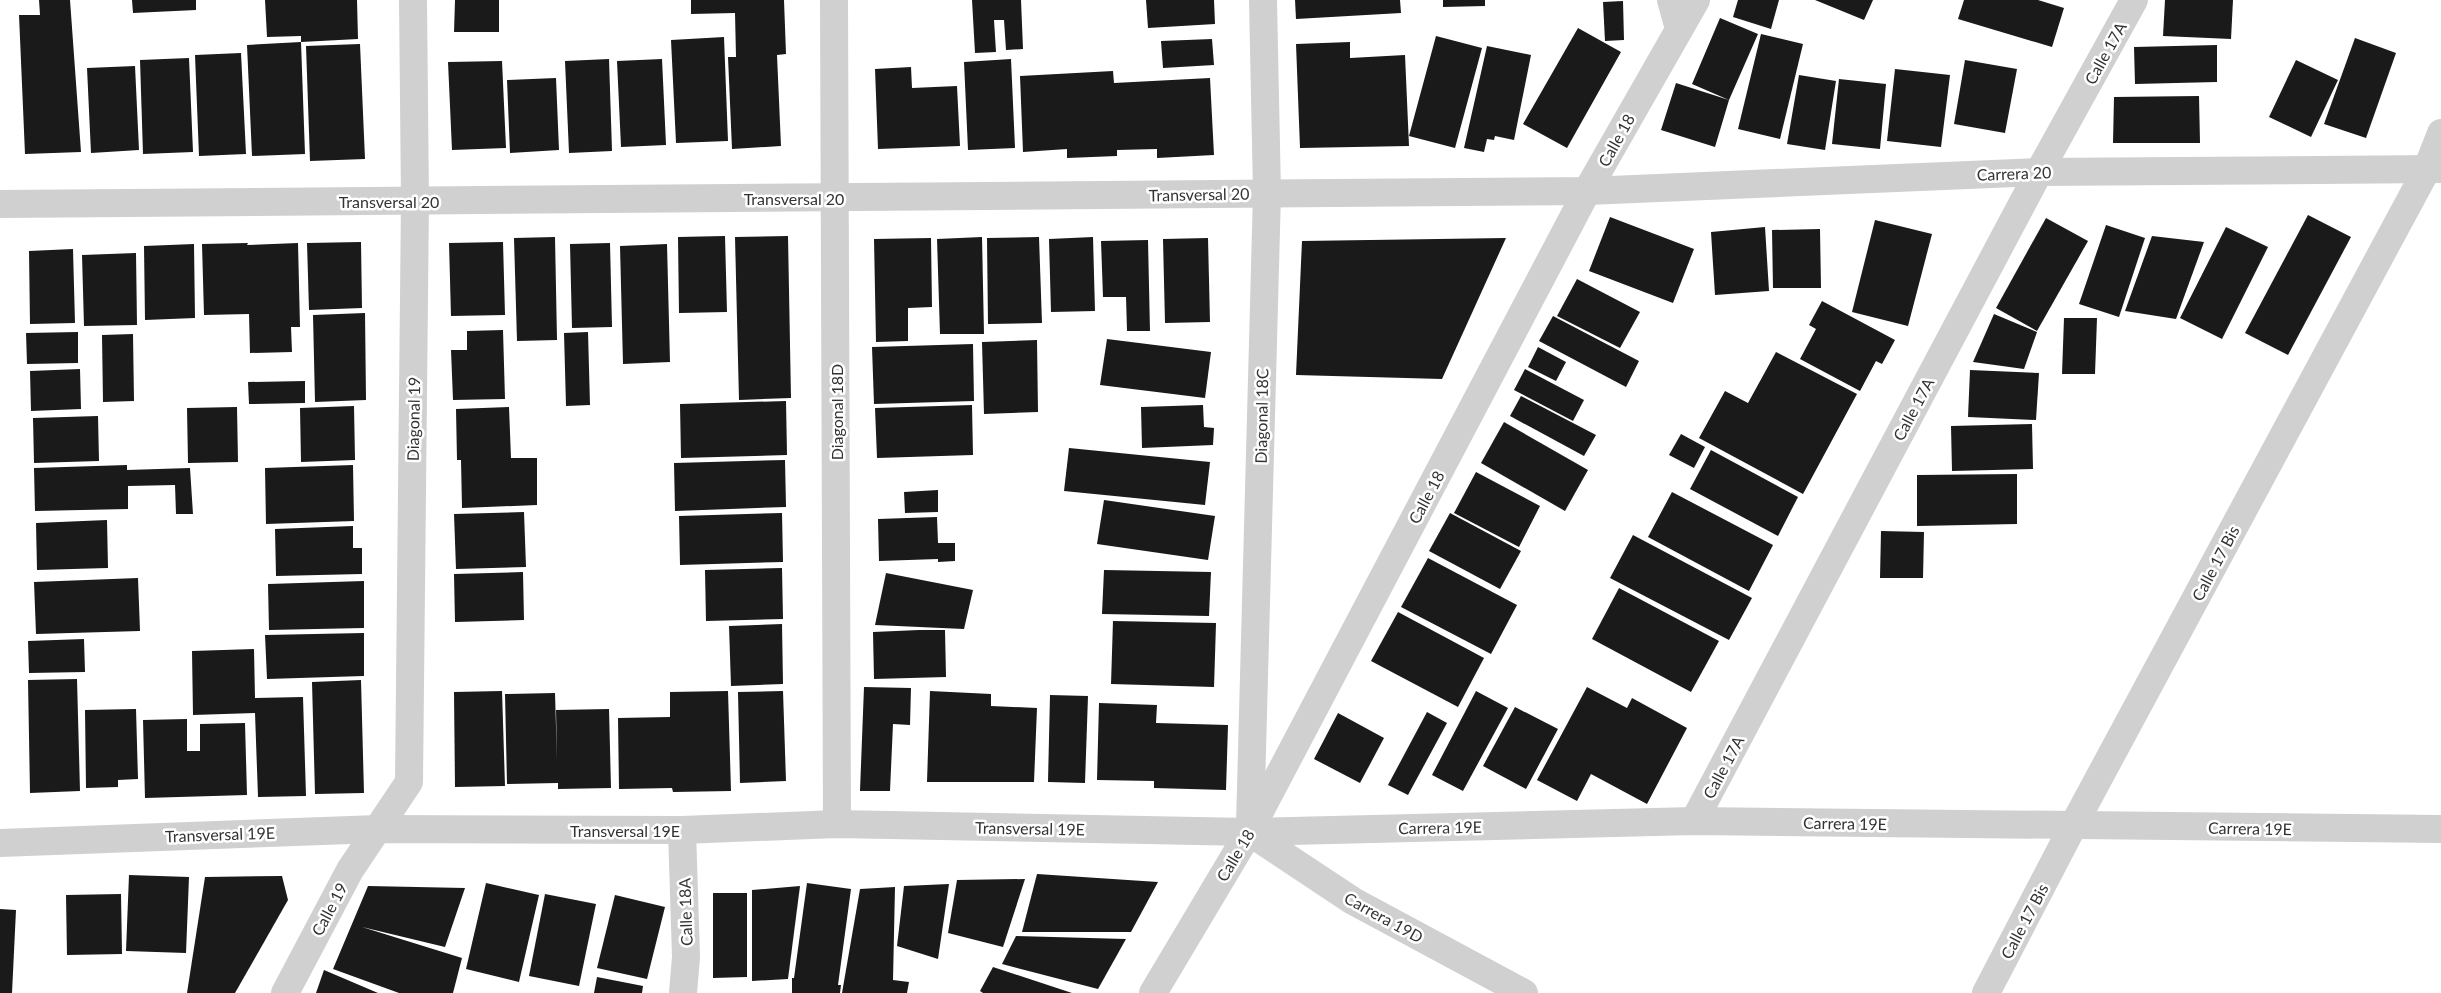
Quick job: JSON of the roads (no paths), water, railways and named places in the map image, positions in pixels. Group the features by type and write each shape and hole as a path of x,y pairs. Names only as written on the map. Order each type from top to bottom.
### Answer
{"street":[{"name":"Diagonal 19","path":"378,829 409,782 415,200 413,0"},
{"name":"Diagonal 18D","path":"834,0 837,824"},
{"name":"Diagonal 18C","path":"1249,832 1267,193 1263,0"},
{"path":"1670,0 1679,29"},
{"name":"Calle 18","path":"1153,993 1249,832 1588,191 1696,0"},
{"name":"Calle 17A","path":"1694,821 2039,172 2134,0"},
{"name":"Calle 17 Bis","path":"1986,993 2073,826 2434,169 2441,133"},
{"name":"Carrera 20","path":"1588,191 2039,172 2434,169"},
{"name":"Transversal 20","path":"0,204 1588,191"},
{"name":"Carrera 19E","path":"1249,832 1694,821 2441,829"},
{"name":"Transversal 19E","path":"0,843 378,829 682,830 837,824 1249,832"},
{"name":"Calle 19","path":"285,993 350,870 378,829"},
{"name":"Calle 18A","path":"682,830 686,957 683,993"},
{"name":"Carrera 19D","path":"1249,832 1354,901 1524,993"},
{"path":"0,838 0,843"}]}
